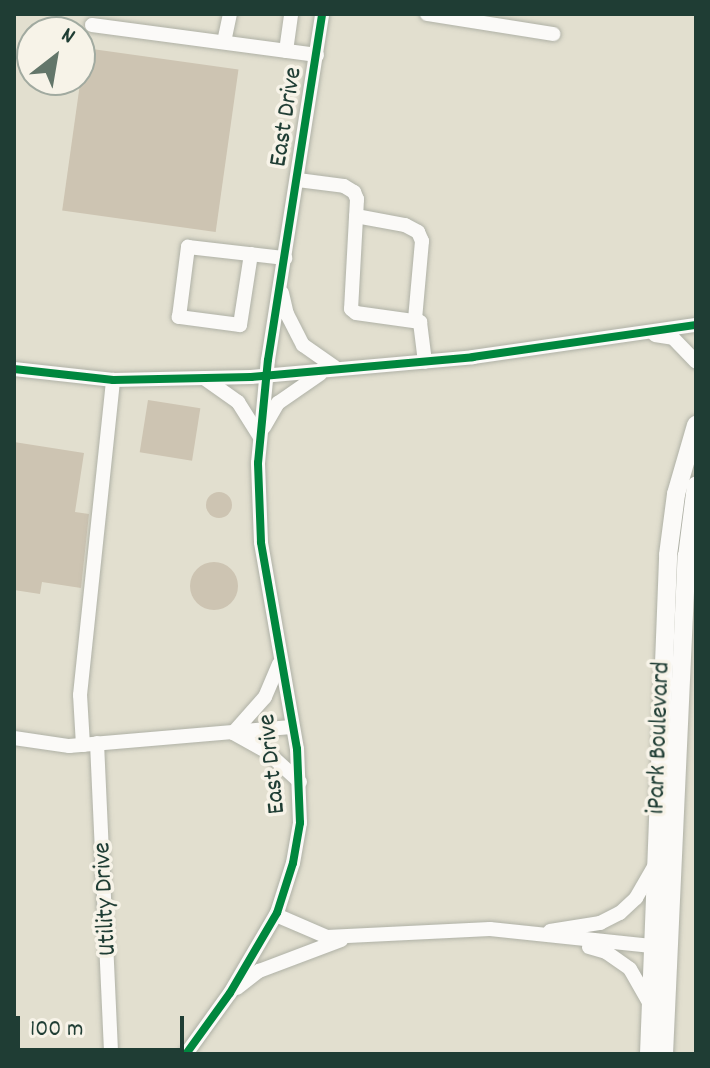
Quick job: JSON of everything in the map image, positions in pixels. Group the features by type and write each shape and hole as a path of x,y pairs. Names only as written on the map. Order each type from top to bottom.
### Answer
{"main road":[{"name":"iPark Boulevard","path":"664,1054 656,863 669,545 676,494 696,425"},
{"name":"iPark Boulevard","path":"649,1054 650,1006 660,947 687,557 696,486"}],"street":[{"path":"224,42 230,14"},
{"path":"286,51 291,14"},
{"name":"East Drive","path":"186,1054 230,993 276,915 293,863 300,823 300,782 261,542 260,437 266,376 322,14"},
{"path":"427,14 553,34"},
{"path":"96,26 317,55"},
{"path":"298,180 344,186 357,199 351,309 356,313 420,322 425,362"},
{"path":"356,216 405,225 418,232 422,241 415,319"},
{"path":"251,254 240,325 179,317 188,247 251,254 285,258"},
{"path":"280,288 296,335 311,353 335,367"},
{"path":"14,369 113,380 266,376 335,367 425,362 696,325"},
{"path":"643,334 673,338 696,362"},
{"path":"204,378 238,402 260,437 278,403 307,380 335,367"},
{"name":"Utility Drive","path":"111,1054 90,744 80,695 113,380"},
{"path":"233,733 253,715 265,697 279,662"},
{"path":"14,738 90,744 291,727"},
{"path":"233,733 266,751 300,782"},
{"path":"515,934 600,923 620,913 636,898 656,863"},
{"path":"276,915 327,937 490,929 660,947"},
{"path":"230,993 259,971 348,938"},
{"path":"566,939 606,952 630,969 650,1006"}],"building":[{"path":"96,50 238,70 216,232 62,210 78,96 96,96"},
{"path":"148,400 200,408 192,461 140,452"},
{"path":"14,442 84,453 75,512 89,514 81,588 42,582 40,594 14,590"},
{"path":"219,492 228,496 232,505 228,514 219,518 210,514 206,505 210,496"},
{"path":"214,562 231,569 238,586 231,603 214,610 197,603 190,586 197,569"}],"cycle path":[{"path":"186,1054 230,993 277,913 293,863 300,823 297,749 261,542 258,463 268,360 322,14"},
{"path":"14,369 113,380 251,377 473,357 696,325"}]}
